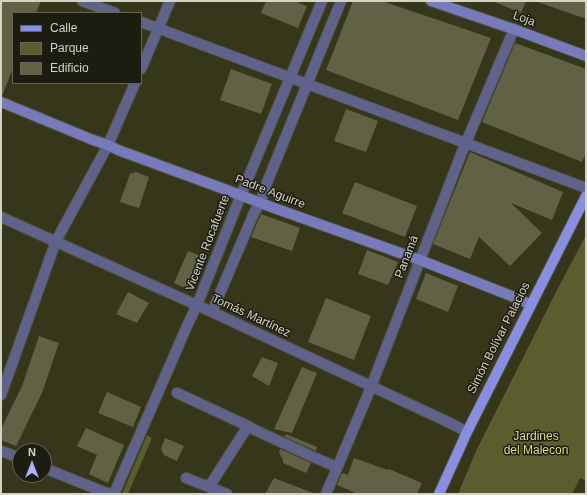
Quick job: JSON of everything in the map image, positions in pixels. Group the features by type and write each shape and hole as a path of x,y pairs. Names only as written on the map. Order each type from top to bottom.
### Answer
{"main road":[{"name":"Loja","path":"431,1 514,29 586,56"},
{"name":"Padre Aguirre","path":"1,102 118,150 420,260 531,305"},
{"name":"Simón Bolívar Palacios","path":"439,494 467,432 586,196"}],"street":[{"path":"82,1 112,12"},
{"path":"142,67 170,1"},
{"name":"Vicente Rocafuerte","path":"114,494 197,306 241,195 322,1"},
{"path":"212,312 260,202 341,1"},
{"path":"142,22 586,188"},
{"name":"Panamá","path":"326,494 371,387 466,144 514,29"},
{"path":"1,395 56,241 108,145 135,84"},
{"name":"Tomás Martínez","path":"1,217 212,312 467,432"},
{"path":"177,394 337,467"},
{"path":"209,487 248,426"},
{"path":"1,451 12,455"},
{"path":"52,471 109,494"},
{"path":"186,478 227,494"}],"green space":[{"name":"Jardines del Malecon","path":"586,235 586,481 580,478 572,494 458,494 476,451"},
{"path":"147,435 152,438 128,494 122,494"}],"building":[{"path":"1,1 41,1 36,12 12,12 12,71 2,96"},
{"path":"266,1 294,1 307,6 298,28 261,13"},
{"path":"353,1 382,1 491,38 458,120 326,70"},
{"path":"492,1 526,1 521,13"},
{"path":"538,1 586,1 586,18 580,17"},
{"path":"515,43 586,69 586,153 582,162 482,122"},
{"path":"231,69 272,84 261,114 220,100"},
{"path":"346,109 378,121 366,152 334,141"},
{"path":"470,152 563,192 552,220 511,203 542,233 510,266 479,237 470,259 433,244"},
{"path":"136,172 149,177 139,208 120,202 130,174"},
{"path":"355,182 417,206 405,237 342,213"},
{"path":"261,214 300,228 292,251 251,237"},
{"path":"367,250 398,262 388,285 358,274"},
{"path":"188,251 203,257 189,290 174,283"},
{"path":"426,273 458,286 448,312 416,299"},
{"path":"128,292 149,303 137,323 116,314"},
{"path":"326,298 371,316 354,360 308,342"},
{"path":"39,336 59,343 42,393 17,443 12,443 12,444 1,440 1,429 22,386"},
{"path":"262,357 278,363 269,386 252,376"},
{"path":"302,367 317,373 292,433 274,429"},
{"path":"107,392 141,407 133,427 98,413"},
{"path":"86,428 124,445 108,483 89,474 97,455 77,446"},
{"path":"286,434 317,447 316,451 285,437"},
{"path":"165,438 184,446 177,461 164,455 161,449"},
{"path":"280,449 311,463 306,473 283,463 279,452"},
{"path":"354,458 388,470 389,469 422,483 417,494 358,494 337,485 342,473 348,475"},
{"path":"274,478 313,493 313,494 265,494"}]}
